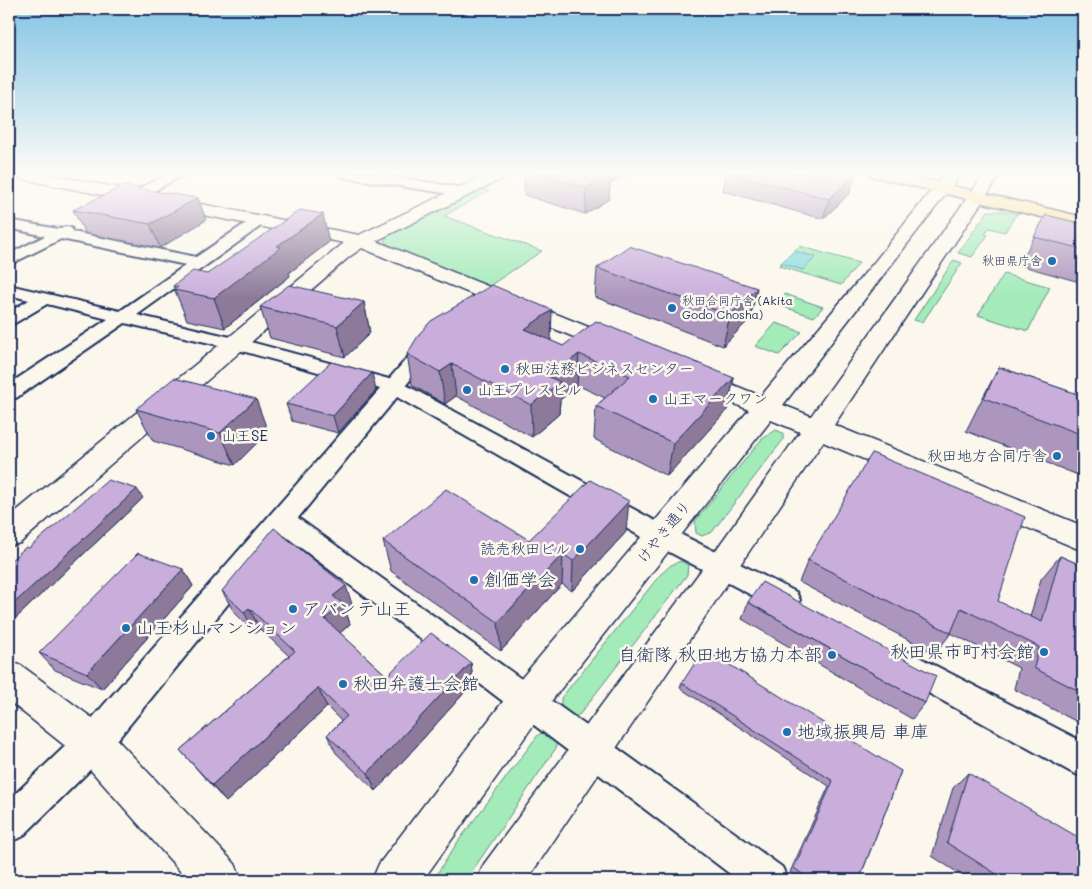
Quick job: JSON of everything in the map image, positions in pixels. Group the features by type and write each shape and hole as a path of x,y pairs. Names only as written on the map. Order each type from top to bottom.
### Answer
{"main road":[{"path":"1063,214 1083,222"}],"street":[{"path":"233,214 361,241 471,297 632,352"},
{"path":"9,534 88,470 342,253 361,241 416,214"},
{"name":"けやき通り","path":"395,880 528,700 883,264 916,214"},
{"path":"500,880 723,566 965,214"},
{"path":"9,393 124,316 260,220"},
{"path":"9,224 200,263"},
{"path":"9,260 78,225"},
{"path":"9,290 124,316 393,386 661,536 723,566 807,612"},
{"path":"9,319 45,298"},
{"path":"9,824 93,743 393,386 439,334"},
{"path":"677,371 766,407 817,431 1083,540"},
{"path":"281,519 769,880"},
{"path":"885,654 1083,760"},
{"path":"9,678 93,743 219,880"}],"green space":[{"path":"429,214 447,214 444,216 542,251 486,288 392,248 384,241 389,235"},
{"path":"986,214 1017,214 1005,232 989,228 985,234 988,235 972,257 958,253"},
{"path":"799,246 859,263 841,285 779,266 781,263 803,270 815,257 794,251"},
{"path":"954,260 962,263 924,320 921,322 914,320"},
{"path":"1004,274 1050,287 1028,331 978,315"},
{"path":"785,294 823,307 814,317 775,304"},
{"path":"776,323 802,332 779,355 755,346"},
{"path":"776,430 783,433 783,440 712,532 702,536 696,533 695,521 761,440"},
{"path":"681,561 688,565 687,575 580,714 567,721 561,716 561,698 660,575 671,565"},
{"path":"551,728 558,733 556,748 466,880 433,880 457,843 538,735"}],"water":[{"path":"794,251 816,257 803,270 781,263"}],"building":[{"path":"98,214 168,214 150,224"},
{"path":"293,214 322,214 277,246 281,247 214,298 174,290 178,287 173,286 193,271 207,274"},
{"path":"1046,215 1083,224 1083,249 1034,237"},
{"path":"629,246 757,288 730,315 597,268"},
{"path":"289,285 364,302 337,326 260,307"},
{"path":"492,285 552,310 525,329 563,346 596,321 734,378 673,443 596,406 630,376 579,354 549,377 560,382 531,405 452,364 440,372 407,354 420,333 431,321"},
{"path":"331,362 372,373 333,416 286,404"},
{"path":"999,367 1083,396 1083,435 984,398"},
{"path":"174,378 256,399 220,433 136,409"},
{"path":"872,453 1025,517 998,601 1042,622 1060,556 1083,566 1083,693 1034,668 1039,647 961,608 951,633 808,560"},
{"path":"108,480 137,489 9,608 9,562 26,547 29,548"},
{"path":"590,480 629,501 573,561 563,554 498,622 383,541 446,489 529,540"},
{"path":"274,528 346,586 333,596 343,604 325,619 387,676 431,633 471,663 368,773 327,735 347,716 318,688 212,785 180,750 295,651 249,608 244,612 222,591"},
{"path":"138,553 183,569 87,673 39,653"},
{"path":"762,582 936,676 925,703 748,602"},
{"name":"地域振興局 車庫","path":"704,649 901,771 859,880 810,880 794,868 833,781 682,683"},
{"path":"968,773 1083,840 1083,880 1006,880 947,843"}],"place":[{"name":"秋田県庁舎","path":"1052,261"},
{"name":"秋田合同庁舎 (Akita Godo Chosha)","path":"672,308"},
{"name":"秋田法務ビジネスセンター","path":"505,369"},
{"name":"山王プレスビル","path":"467,390"},
{"name":"山王マークワン","path":"653,399"},
{"name":"山王SE","path":"211,436"},
{"name":"秋田地方合同庁舎","path":"1057,456"},
{"name":"読売秋田ビル","path":"580,549"},
{"name":"創価学会","path":"474,580"},
{"name":"アバンテ山王","path":"293,609"},
{"name":"山王杉山マンション","path":"126,628"},
{"name":"秋田県市町村会館","path":"1044,652"},
{"name":"自衛隊 秋田地方協力本部","path":"832,655"},
{"name":"秋田弁護士会館","path":"343,684"},
{"name":"地域振興局 車庫","path":"787,732"}]}
